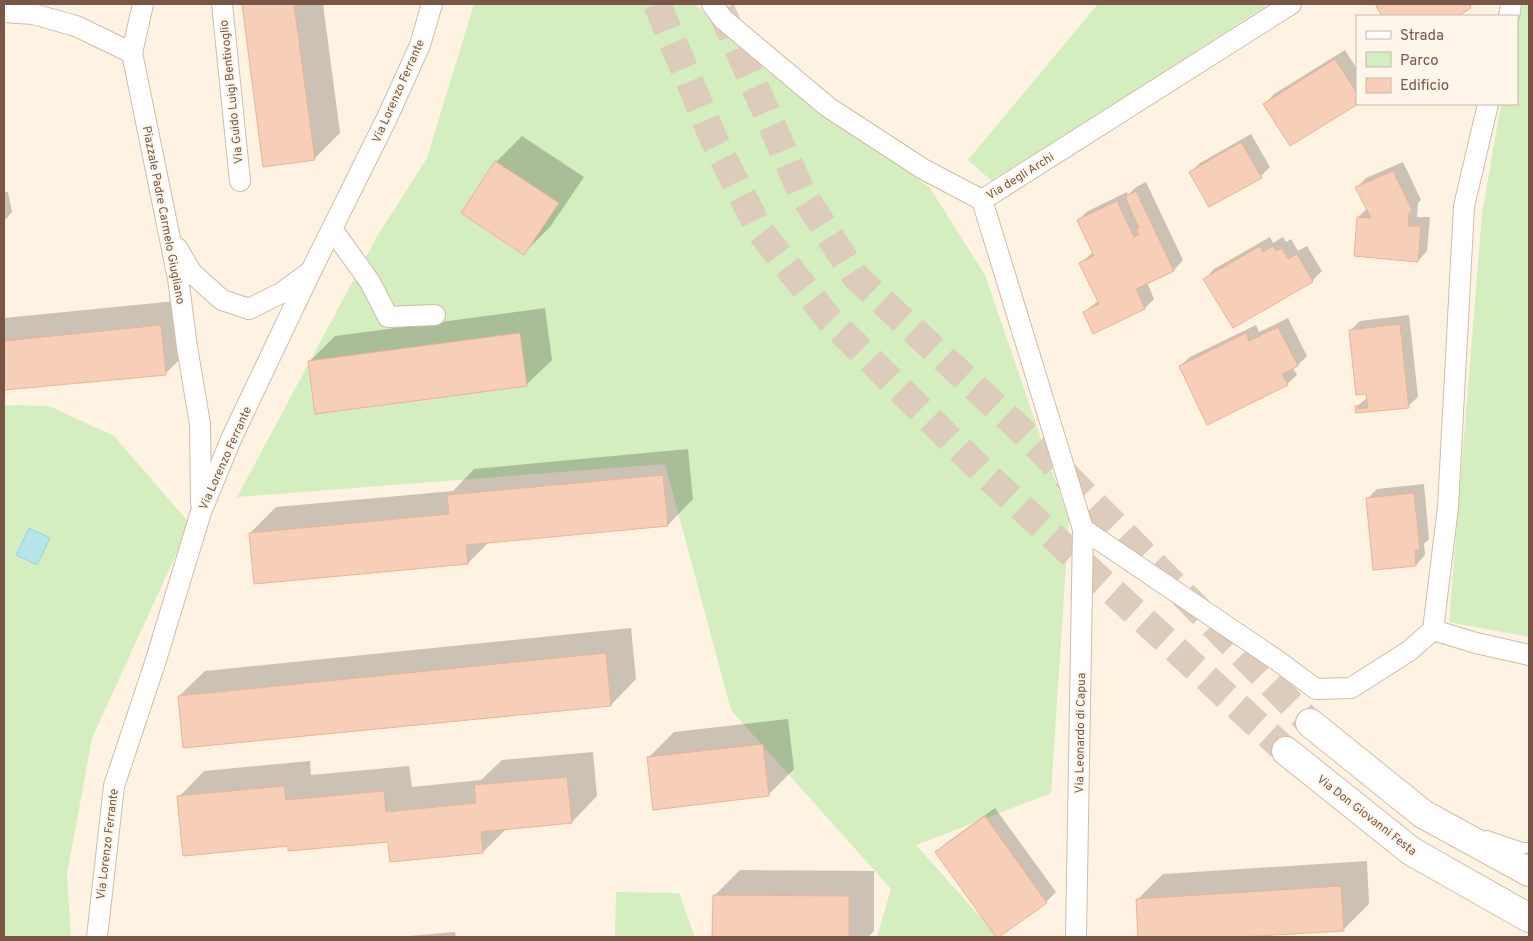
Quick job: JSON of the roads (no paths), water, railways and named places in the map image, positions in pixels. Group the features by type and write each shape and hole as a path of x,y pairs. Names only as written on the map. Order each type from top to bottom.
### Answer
{"main road":[{"path":"1310,723 1423,814 1529,872"},
{"name":"Via Don Giovanni Festa","path":"1286,751 1411,851 1529,918"}],"street":[{"path":"4,12 33,14 76,26 132,53 144,4"},
{"name":"Via Guido Luigi Bentivoglio","path":"222,4 240,181"},
{"name":"Via Lorenzo Ferrante","path":"97,937 114,786 155,663 201,512 232,437 310,271 408,72 420,45 432,4"},
{"name":"Via degli Archi","path":"712,4 723,19 828,107 924,169 982,200 1291,4"},
{"name":"Piazzale Padre Carmelo Giugliano","path":"132,53 178,278 200,424 201,512"},
{"path":"1083,529 1278,661 1316,689 1351,688 1409,650 1433,630 1448,507 1464,206 1488,105"},
{"name":"Via Leonardo di Capua","path":"982,200 1083,529 1076,937"},
{"path":"332,229 370,282 388,317 435,315"},
{"path":"169,236 192,273 222,300 249,310 280,293 310,271"},
{"path":"1433,630 1476,643 1529,655"}],"lane":[{"path":"1423,814 1522,848 1529,848"}],"water":[{"path":"29,528 50,538 37,565 16,555"}],"tunnel":[{"path":"657,4 715,142 760,231 828,318 984,473 1286,751"},
{"path":"721,10 801,191 856,277 1019,428 1310,723"}]}
